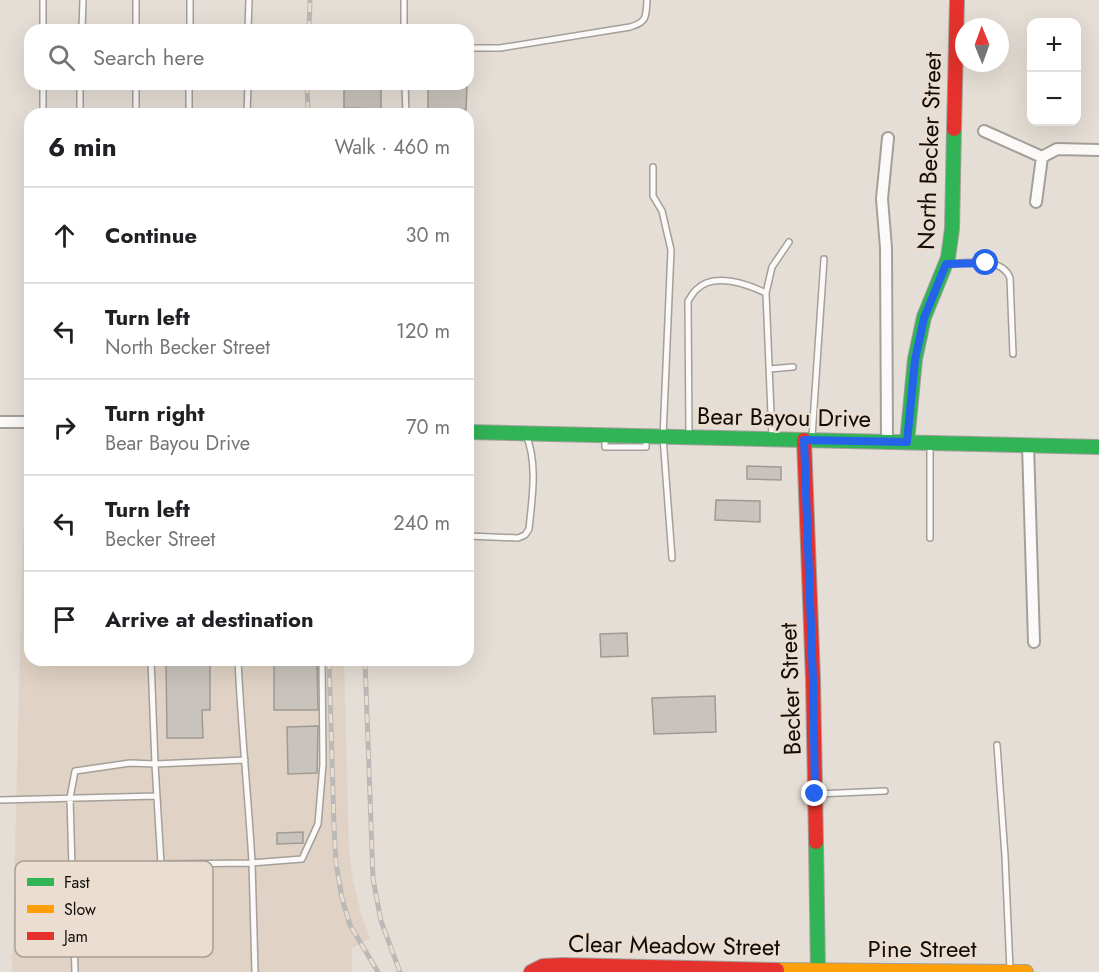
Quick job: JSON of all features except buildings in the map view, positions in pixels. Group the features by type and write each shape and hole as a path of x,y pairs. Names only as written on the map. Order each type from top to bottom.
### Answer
{"street":[{"name":"North Becker Street","path":"907,442 915,360 924,318 946,264 952,229 957,0"},
{"path":"984,130 1042,157"},
{"path":"887,442 886,248 882,199 888,138"},
{"path":"1042,157 1058,149 1099,150"},
{"path":"1035,202 1042,157"},
{"path":"0,422 24,422"},
{"name":"Bear Bayou Drive","path":"474,432 1099,447"},
{"name":"Becker Street","path":"808,440 818,971"},
{"path":"1028,445 1034,642"},
{"name":"Clear Meadow Street","path":"531,972 543,966 563,965 818,971"},
{"name":"Pine Street","path":"818,971 1026,972"}],"lane":[{"path":"43,0 43,24"},
{"path":"82,24 83,0"},
{"path":"136,0 136,24"},
{"path":"190,0 190,24"},
{"path":"248,24 249,0"},
{"path":"404,0 404,24"},
{"path":"474,48 500,48 641,24 645,19 647,0"},
{"path":"43,90 43,108"},
{"path":"80,90 80,108"},
{"path":"136,90 136,108"},
{"path":"189,90 189,108"},
{"path":"247,108 248,90"},
{"path":"405,90 406,108"},
{"path":"653,167 653,196 662,211 671,250 664,364 663,437 672,558"},
{"path":"772,439 765,293 772,267 789,242"},
{"path":"808,440 824,259"},
{"path":"946,264 998,265 1008,272 1013,354"},
{"path":"689,437 688,301 698,287 716,281 746,284 765,293"},
{"path":"769,369 793,367"},
{"path":"474,536 518,538 525,536 529,529 532,480 531,447 526,434"},
{"path":"930,443 930,538"},
{"path":"151,666 160,861"},
{"path":"238,666 252,862 255,972"},
{"path":"213,863 302,859 318,824 323,764 322,666"},
{"path":"998,745 1010,972"},
{"path":"72,861 70,798 75,771 130,763 245,760"},
{"path":"815,794 885,790"},
{"path":"0,800 157,796"},
{"path":"75,957 75,972"}],"shaded area":[{"path":"23,528 24,666 344,666 349,851 353,880 370,938 352,948 352,972 12,972"}],"railway":[{"path":"309,24 310,0"},
{"path":"307,90 308,108"},
{"path":"329,666 336,863 342,898 350,925 378,972"},
{"path":"365,666 373,879 381,921 400,972"}],"traffic: fast":[{"path":"907,442 915,359 924,317 948,258 952,229 954,129"},
{"path":"474,432 1099,447"},
{"path":"816,842 818,972"}],"traffic: slow":[{"path":"777,970 1026,972"}],"traffic: jam":[{"path":"954,129 957,0"},
{"path":"804,440 813,680 816,842"},
{"path":"531,972 543,966 563,965 777,970"}],"route":[{"path":"815,794 804,440 907,442 915,360 924,318 946,264 986,263"}]}
